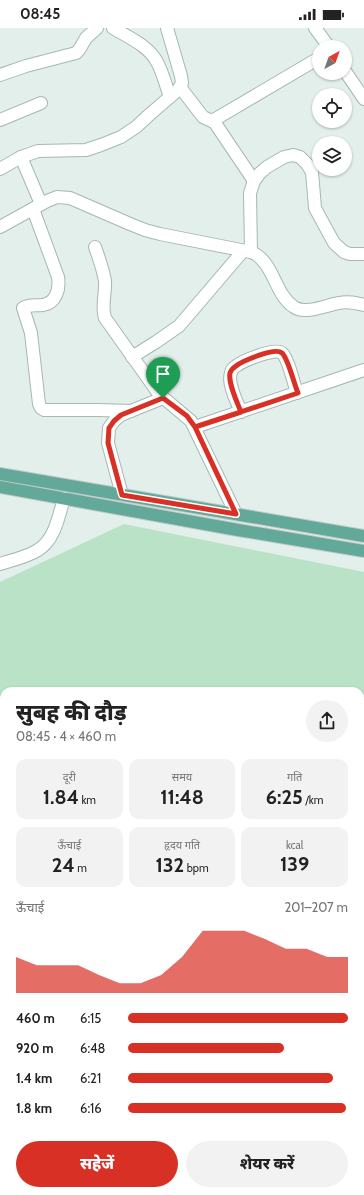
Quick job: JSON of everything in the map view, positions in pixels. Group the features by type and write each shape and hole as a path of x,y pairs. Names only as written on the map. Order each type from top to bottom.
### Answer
{"main road":[{"path":"0,474 364,536"},
{"path":"0,487 364,551"}],"street":[{"path":"0,75 26,66 76,53 86,38 97,28"},
{"path":"113,28 141,45 153,55 158,62 170,97"},
{"path":"0,169 21,157 38,151 86,150 128,133 178,90 182,83 167,28"},
{"path":"315,28 324,40"},
{"path":"212,121 312,62"},
{"path":"351,80 364,99"},
{"path":"180,86 203,116 212,121 254,181"},
{"path":"0,120 41,103"},
{"path":"132,357 179,326 247,251 250,193 254,181 267,167 284,157 293,155 300,157 312,172 316,208 334,243 344,252 350,254 364,254"},
{"path":"21,157 60,284 58,294 52,301 44,305 26,306 23,308 31,333 39,404 44,410 131,411"},
{"path":"0,227 47,200 58,197 70,198 145,230 247,251 258,255 263,260 283,295 294,307 301,311 348,302 364,305"},
{"path":"95,247 105,280 103,313 105,318 163,398 187,416 195,427 236,514"},
{"path":"241,412 230,381 231,371 240,363 270,351 279,351 286,358 298,393"},
{"path":"195,427 364,370"},
{"path":"122,495 108,443 109,428 121,415 163,398"},
{"path":"0,564 28,555 39,549 48,540 55,529 64,498"}],"green space":[{"path":"124,524 364,572 364,687 0,687 0,582"}],"route":[{"path":"163,398 121,415 109,428 108,443 122,495 236,514 195,427 241,412 298,393 286,358 282,353 275,350 240,363 234,367 231,371 230,381 241,412 195,427 187,416 163,398"}]}
